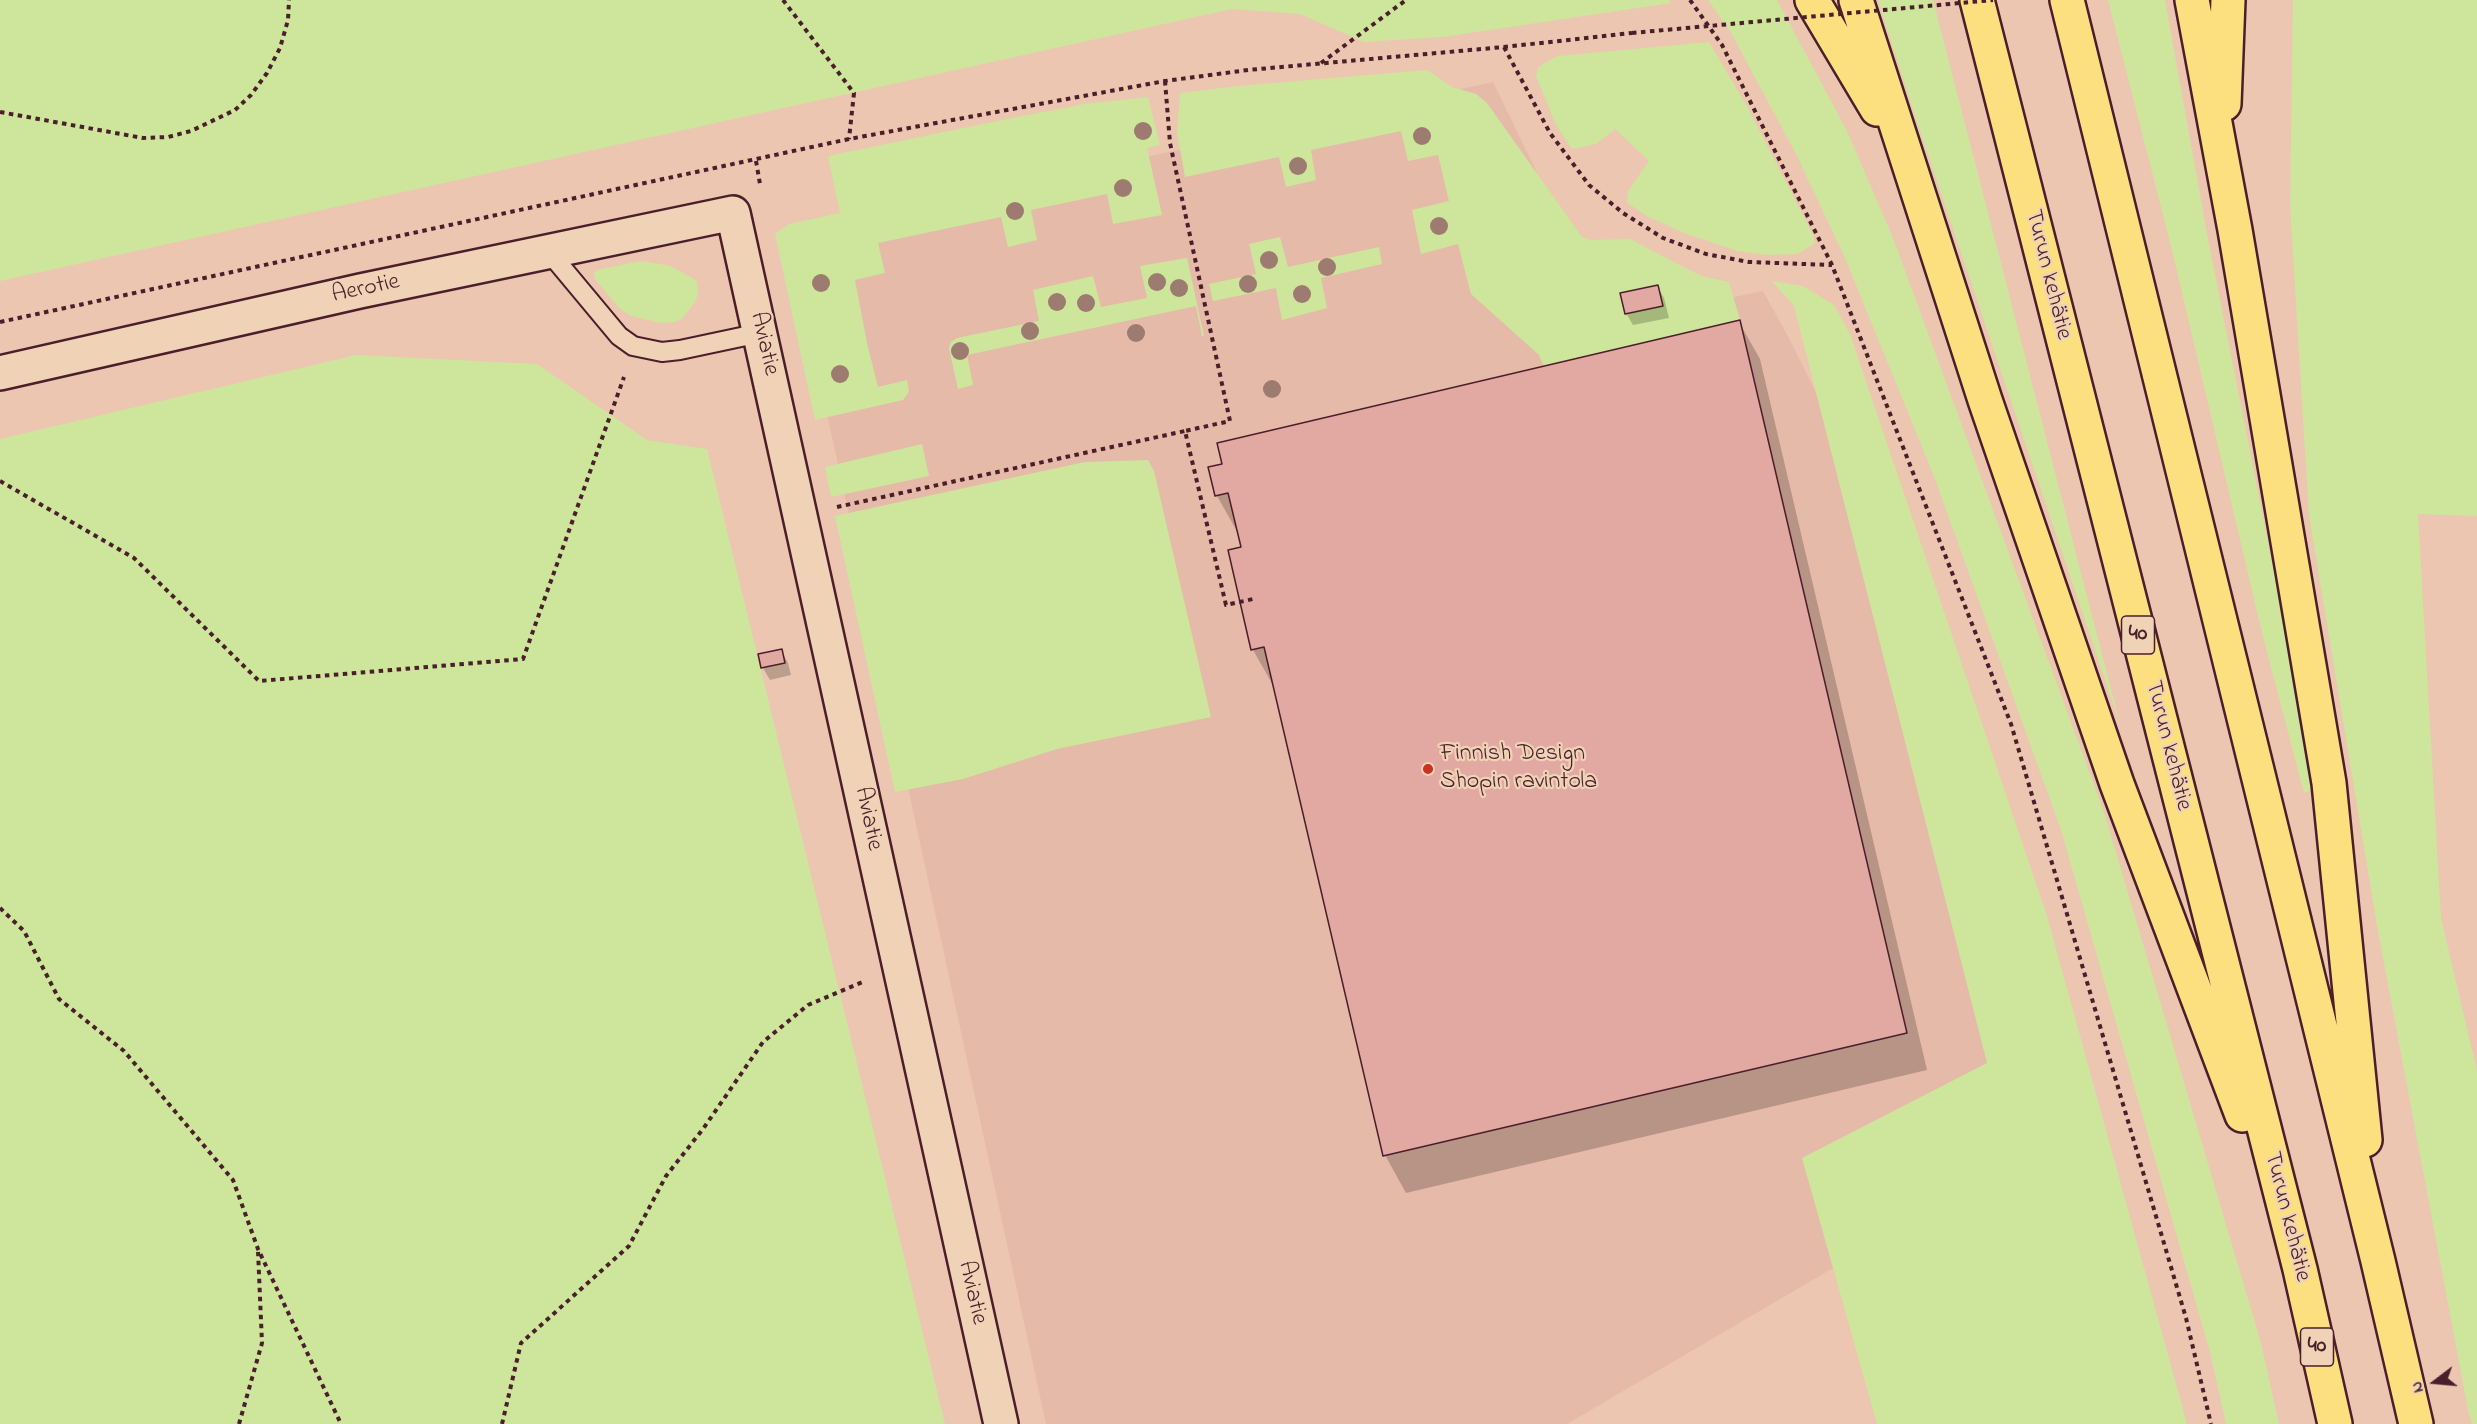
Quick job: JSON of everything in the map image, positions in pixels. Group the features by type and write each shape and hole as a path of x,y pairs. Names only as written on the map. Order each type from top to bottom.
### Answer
{"highway":[{"path":"1812,0 1907,159"},
{"path":"1856,0 1985,400 2117,784 2300,1269"},
{"name":"Turun kehätie","path":"1977,0 2300,1269 2335,1424"},
{"path":"2067,0 2378,1261 2416,1424"},
{"path":"2192,0 2329,783 2378,1261"},
{"path":"2222,162 2228,0"}],"street":[{"name":"Aerotie","path":"0,373 348,294 733,213"},
{"name":"Aviatie","path":"733,213 1001,1424"}],"lane":[{"path":"549,252 619,336 633,346 662,352 760,333"}],"path":[{"path":"0,112 142,138 168,137 191,131 235,110 267,73 280,48 288,20 289,0"},
{"path":"783,0 854,93 849,139"},
{"path":"1320,63 1406,0"},
{"path":"1690,0 1722,45 1832,265 2011,724 2186,1318 2211,1424"},
{"path":"0,322 849,139 1165,81 1248,70 1993,0"},
{"path":"1504,47 1550,133 1589,185 1623,213 1663,238 1706,254 1749,262 1832,265"},
{"path":"828,508 1230,421 1170,143 1165,81"},
{"path":"0,481 134,558 259,681 523,658 624,377"},
{"path":"1185,431 1226,605 1253,599"},
{"path":"0,908 24,931 59,999 124,1051 233,1180 258,1249 341,1424"},
{"path":"502,1424 521,1343 629,1246 666,1176 703,1129 763,1042 808,1005 899,967"},
{"path":"239,1424 262,1343 258,1249"}],"shaded area":[{"path":"1493,82 1610,323 1763,291 1790,340 1841,442 2048,1142 1567,1424 1046,1424 788,234"}],"green space":[{"path":"0,0 1669,0 1671,3 1443,37 1364,42 1300,14 1232,9 0,281"},
{"path":"1708,0 1777,0 1847,131 1893,238 2104,812 2261,1343 2279,1424 2226,1424 2210,1352 2061,830 1935,479 1845,258 1796,154 1730,31"},
{"path":"1878,0 1933,0 2120,724 1917,122"},
{"path":"2108,0 2165,0 2208,239 2284,623 2312,790 2304,793 2262,633 2172,250"},
{"path":"2293,0 2477,0 2477,516 2418,514 2441,918 2477,1071 2477,1424 2472,1424 2468,1410 2377,926 2309,515 2290,207"},
{"path":"1709,42 1748,108 1814,237 1814,244 1797,254 1767,255 1737,251 1684,233 1649,217 1627,203 1628,191 1649,161 1615,129 1596,144 1572,149 1556,125 1536,76 1538,68 1558,56"},
{"path":"1427,70 1452,87 1476,94 1487,103 1582,237 1592,240 1630,239 1701,276 1729,282 1740,320 1544,367 1539,355 1471,294 1458,244 1421,254 1412,210 1449,201 1438,155 1408,161 1401,131 1311,150 1316,180 1286,187 1279,157 1185,177 1177,132 1180,93"},
{"path":"1148,97 1160,145 1147,148 1162,215 1113,224 1107,194 1031,210 1037,240 1008,247 1001,217 878,243 885,273 855,280 867,343 878,387 907,380 909,392 903,400 815,420 775,234 789,224 840,213 828,156 1085,104"},
{"path":"1280,237 1288,267 1379,247 1382,264 1321,278 1327,308 1282,320 1276,288 1213,301 1209,284 1256,274 1249,244"},
{"path":"1187,258 1204,336 1202,336 1196,306 967,355 973,385 958,389 949,348 951,342 957,338 1039,321 1033,290 1093,276 1101,307 1147,298 1140,266"},
{"path":"641,261 671,266 697,281 698,294 695,302 682,319 661,323 631,316 619,308 595,279 594,273 597,270"},
{"path":"1772,281 1803,286 1834,305 1850,334 2047,916 2187,1424 1877,1424 1802,1158 1987,1063 1794,306"},
{"path":"356,355 537,364 647,440 707,449 945,1424 0,1424 0,439"},
{"path":"922,444 929,476 831,497 825,467"},
{"path":"1148,460 1154,471 1211,717 1057,749 963,779 895,792 835,516 1085,462"}],"building":[{"path":"1658,285 1663,306 1625,314 1620,293"},
{"path":"1740,320 1907,1033 1383,1156 1264,647 1251,650 1228,550 1241,547 1228,493 1215,496 1208,467 1222,464 1217,443"},
{"path":"782,649 785,663 761,668 758,654"}],"place":[{"name":"Finnish Design Shopin ravintola","path":"1428,769"}]}
